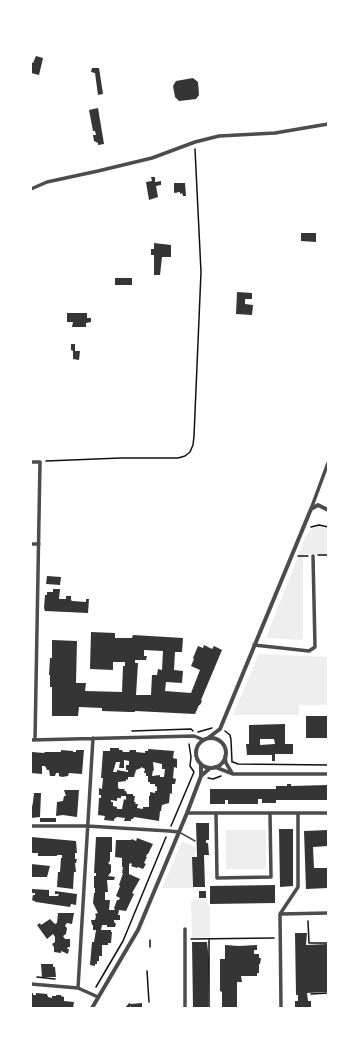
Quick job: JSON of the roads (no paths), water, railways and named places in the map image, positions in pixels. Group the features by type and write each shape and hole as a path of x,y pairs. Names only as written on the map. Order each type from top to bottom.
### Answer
{"street":[{"path":"31,189 47,182 152,158 195,142 219,136 281,132 328,124"},
{"path":"31,462 40,462 33,740 194,736 217,740 221,743"},
{"path":"233,774 226,763 225,751 221,743 222,730 254,645 311,509 328,462"},
{"path":"311,509 318,505 328,510"},
{"path":"31,544 38,544"},
{"path":"254,645 309,651 315,647 313,556"},
{"path":"203,777 201,764 198,760 196,751 200,743 222,730"},
{"path":"78,988 93,738"},
{"path":"92,1008 138,930 203,777 213,767 223,761 225,756"},
{"path":"201,764 233,774 328,774"},
{"path":"187,813 328,813"},
{"path":"216,813 217,878 271,877 270,813"},
{"path":"281,1008 280,914 298,887 298,813"},
{"path":"31,826 87,826 179,832"},
{"path":"280,914 328,913"},
{"path":"185,929 185,1008"},
{"path":"31,984 78,988 98,997"}],"lane":[{"path":"179,832 195,841"}]}
